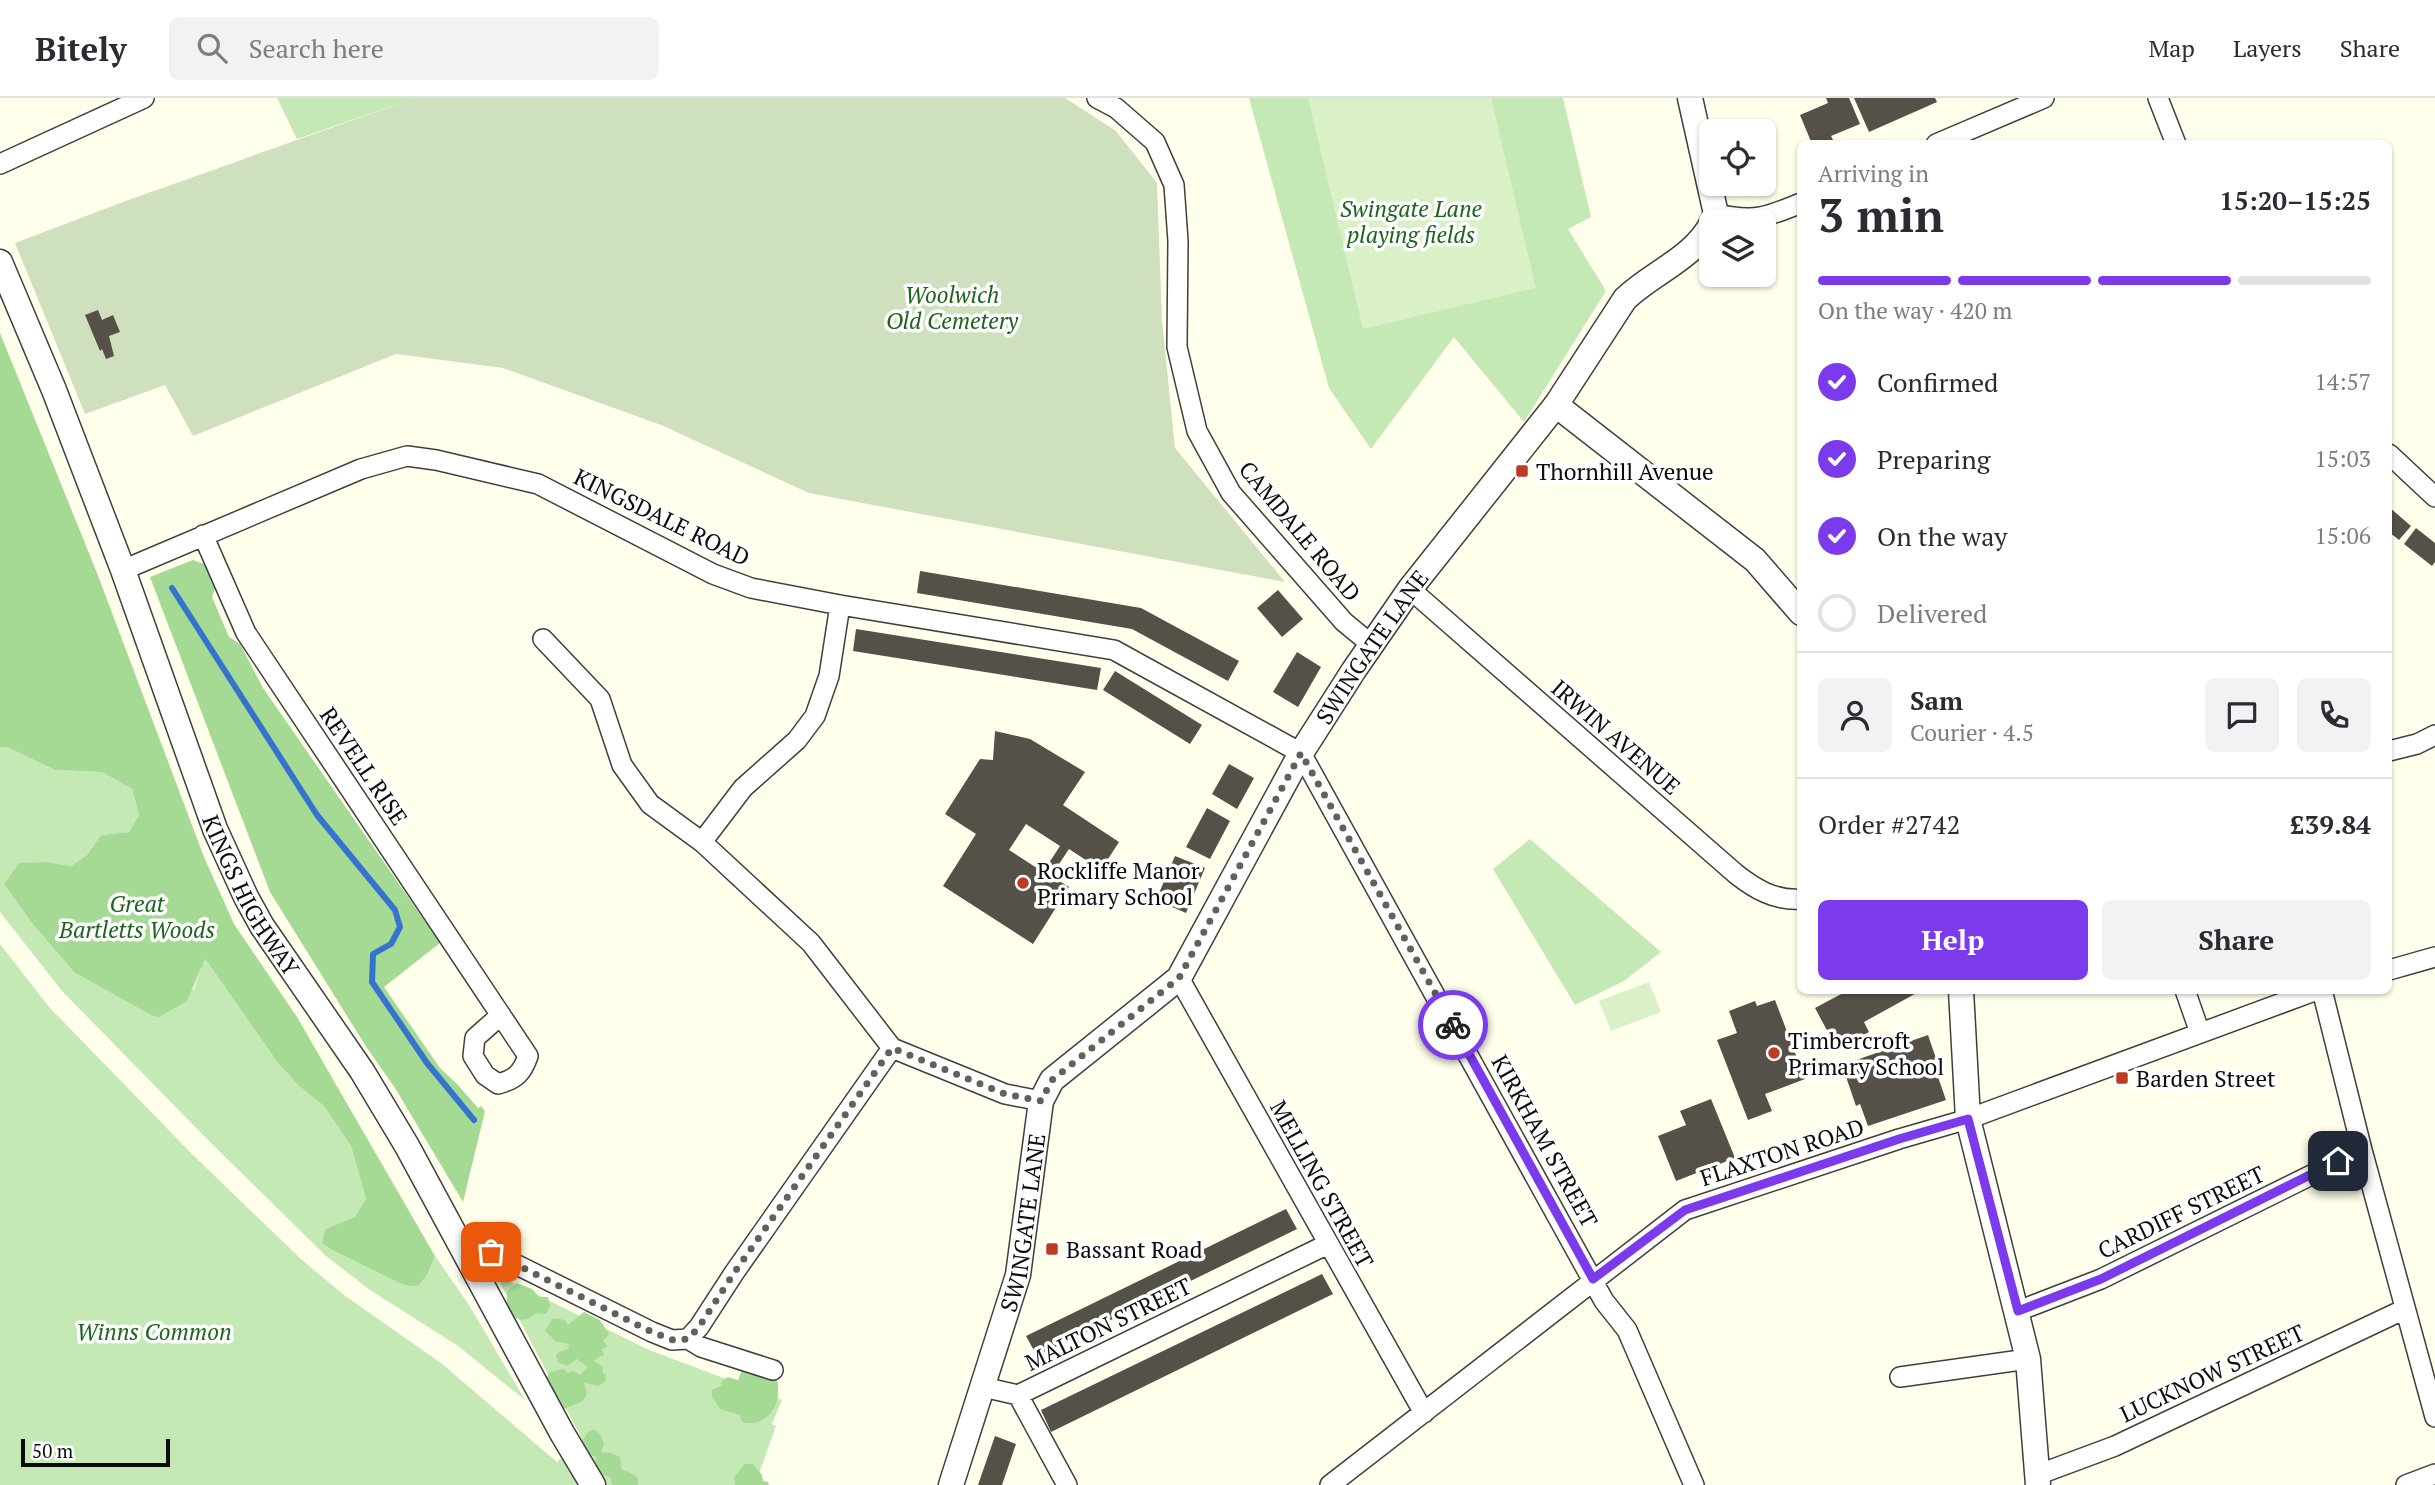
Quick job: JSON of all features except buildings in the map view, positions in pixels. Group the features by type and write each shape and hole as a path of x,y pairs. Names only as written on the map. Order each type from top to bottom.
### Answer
{"street":[{"path":"0,164 144,98"},
{"name":"CAMDALE ROAD","path":"1097,98 1116,108 1155,142 1174,185 1178,241 1177,346 1197,431 1231,494 1344,622 1372,645"},
{"path":"1690,98 1711,210"},
{"path":"1945,140 2045,98"},
{"path":"2158,98 2174,140"},
{"path":"1776,213 1797,205"},
{"name":"SWINGATE LANE","path":"951,1485 1018,1276 1041,1101 1052,1080 1179,978 1301,753 1410,589 1556,405 1625,299 1639,285 1692,250 1699,242"},
{"name":"KINGS HIGHWAY","path":"0,262 54,390 123,570 215,829 246,897 262,926 362,1071 407,1146 578,1463 593,1485"},
{"path":"1556,405 1755,561 1797,608"},
{"name":"KINGSDALE ROAD","path":"123,570 361,469 407,456 436,460 538,484 713,575 751,588 1114,650 1301,753"},
{"path":"2392,457 2435,497"},
{"name":"REVELL RISE","path":"203,535 246,633 501,1015"},
{"name":"IRWIN AVENUE","path":"1410,589 1753,888 1772,896 1797,899"},
{"path":"702,842 743,788 797,740 815,716 829,676 841,605"},
{"path":"543,639 600,699 622,765 650,804 702,842 811,943 892,1048 1005,1094 1041,1101"},
{"path":"2392,750 2417,744 2435,735"},
{"name":"KIRKHAM STREET","path":"1301,753 1604,1301 1627,1331 1694,1485"},
{"path":"2392,969 2435,957"},
{"name":"MELLING STREET","path":"1179,978 1424,1413"},
{"path":"1961,994 1968,1119 2028,1359 2037,1480"},
{"path":"2186,994 2200,1033"},
{"name":"FLAXTON ROAD","path":"1330,1485 1685,1210 1968,1119 2309,994"},
{"path":"2321,994 2435,1417"},
{"path":"688,1339 699,1327 892,1048"},
{"name":"CARDIFF STREET","path":"2018,1311 2101,1279 2362,1150"},
{"name":"MALTON STREET","path":"983,1387 1018,1395 1328,1244"},
{"path":"468,1260 491,1252 652,1332 673,1340 688,1339 701,1347 773,1370"},
{"name":"LUCKNOW STREET","path":"2037,1480 2405,1309"},
{"path":"1900,1377 2028,1359"},
{"path":"1018,1395 1067,1485"},
{"path":"2406,1485 2435,1474"}],"green space":[{"path":"277,98 415,98 297,139"},
{"name":"Woolwich Old Cemetery","path":"415,98 1065,98 1116,131 1157,183 1162,321 1175,448 1285,582 809,493 661,425 503,368 396,354 193,436 165,385 85,414 15,243"},
{"name":"Swingate Lane playing fields","path":"1249,98 1563,98 1591,217 1568,229 1606,291 1524,422 1454,337 1371,449 1329,388"},
{"path":"1308,98 1491,98 1536,288 1363,329"},
{"name":"Great Bartletts Woods","path":"0,333 97,573 204,857 234,924 297,1017 435,1256 419,1285 409,1286 397,1282 322,1243 325,1229 355,1217 366,1199 351,1146 324,1106 299,1086 278,1063 205,959 187,1001 159,1017 151,1015 74,972 32,923 4,884 19,863 48,862 71,866 87,855 101,835 129,832 139,815 132,789 102,772 55,770 7,747 0,747"},
{"path":"193,560 207,565 216,586 212,597 229,637 240,644 263,688 440,943 384,987 440,1068 478,1108 481,1106 485,1111 463,1202 395,1088 365,1045 270,892 150,577"},
{"path":"0,747 7,747 55,770 102,772 132,789 139,815 129,832 101,835 87,855 71,866 48,862 4,884 32,923 74,972 194,989 204,958 278,1063 299,1086 324,1106 351,1146 366,1199 356,1217 325,1229 322,1243 397,1282 428,1273 435,1256 469,1305 525,1400 458,1346 370,1290 326,1256 62,991 0,912"},
{"path":"1530,839 1661,952 1624,981 1575,1005 1493,869"},
{"name":"Winns Common","path":"0,944 50,1008 192,1154 302,1260 344,1295 441,1363 557,1462 582,1439 498,1279 505,1279 649,1350 782,1400 772,1424 776,1426 755,1485 0,1485"},
{"path":"1649,982 1661,1012 1611,1031 1599,1001"},
{"path":"517,1283 532,1289 539,1297 548,1297 550,1306 546,1314 535,1313 523,1320 504,1308 507,1291"},
{"path":"584,1312 600,1320 609,1334 603,1341 608,1346 602,1349 604,1356 594,1361 603,1367 605,1382 598,1386 584,1383 587,1394 583,1401 564,1409 547,1377 550,1372 564,1369 568,1373 573,1371 580,1375 588,1367 577,1359 567,1366 558,1362 556,1355 568,1349 569,1344 555,1341 545,1330 553,1318 565,1320 568,1325"},
{"path":"748,1367 769,1372 778,1382 775,1407 767,1417 755,1423 742,1422 740,1415 720,1409 712,1397 712,1390 721,1386 722,1381 728,1377 738,1380 742,1370"},
{"path":"594,1429 604,1443 601,1452 620,1457 622,1470 638,1478 638,1485 612,1485 610,1477 601,1474 595,1464 596,1457 586,1452 581,1443 587,1433"},
{"path":"745,1464 753,1464 762,1475 763,1481 769,1485 735,1485 734,1477"}],"waterway":[{"path":"172,588 317,815 395,910 400,927 391,944 373,954 372,982 427,1063 474,1120"}],"way so far":[{"path":"491,1252 652,1332 673,1340 688,1339 699,1327 892,1048 1005,1094 1041,1101 1052,1080 1179,978 1301,753 1453,1025"}],"place":[{"name":"Thornhill Avenue","path":"1522,471"},
{"name":"Rockliffe Manor Primary School","path":"1023,883"},
{"name":"Timbercroft Primary School","path":"1774,1053"},
{"name":"Barden Street","path":"2122,1078"},
{"name":"Bassant Road","path":"1052,1249"}],"route":[{"path":"1453,1025 1593,1279 1685,1210 1968,1119 2018,1311 2101,1279 2338,1161"}]}
